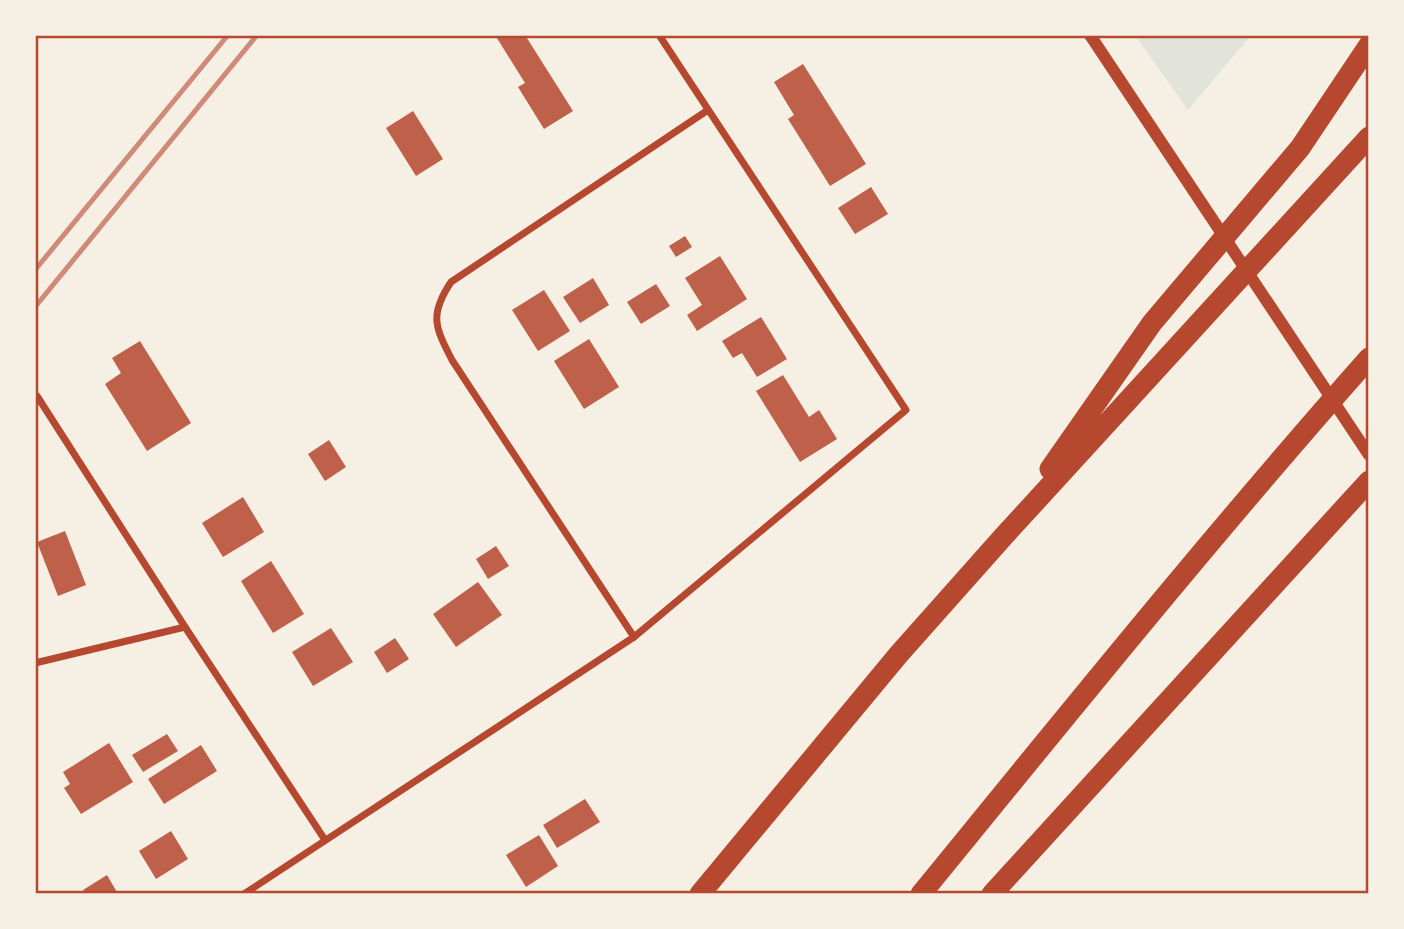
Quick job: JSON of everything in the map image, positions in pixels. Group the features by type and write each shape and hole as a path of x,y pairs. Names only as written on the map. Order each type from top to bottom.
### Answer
{"highway":[{"path":"1003,537 1152,323 1300,148 1369,45"},
{"path":"700,894 899,654 1369,137"},
{"path":"921,894 1300,436 1369,358"},
{"path":"992,894 1369,481"},
{"path":"1342,510 1369,487"}],"street":[{"path":"244,894 634,637 906,410 659,35"},
{"path":"1090,35 1369,454"},
{"path":"634,637 452,360 438,333 437,313 441,298 451,282 708,110"},
{"path":"37,396 325,841"},
{"path":"35,663 186,627"}],"shaded area":[{"path":"1135,35 1251,35 1188,110"}],"building":[{"path":"495,35 525,35 573,111 544,129 518,87 525,83"},
{"path":"803,64 866,164 830,186 788,119 794,115 774,82"},
{"path":"413,111 443,159 416,176 386,128"},
{"path":"871,187 888,214 855,234 838,208"},
{"path":"685,236 692,247 676,257 669,246"},
{"path":"720,256 747,299 697,331 687,315 702,305 685,278"},
{"path":"593,278 609,305 580,323 563,297"},
{"path":"656,284 670,306 641,324 627,302"},
{"path":"544,290 570,331 538,351 512,310"},
{"path":"761,317 787,359 757,377 742,353 733,358 722,341"},
{"path":"589,339 619,387 584,409 554,361"},
{"path":"140,341 191,423 147,451 105,384 121,373 112,358"},
{"path":"783,375 809,417 819,410 837,439 800,462 756,391"},
{"path":"329,440 346,467 325,481 308,454"},
{"path":"243,497 264,532 223,557 202,523"},
{"path":"65,531 86,585 58,596 37,542"},
{"path":"496,546 509,566 488,579 476,559"},
{"path":"271,561 304,614 273,633 241,581"},
{"path":"478,582 502,615 456,647 433,614"},
{"path":"331,628 353,662 313,686 292,652"},
{"path":"395,638 409,659 387,673 374,652"},
{"path":"167,734 178,751 143,772 132,755"},
{"path":"109,743 133,782 81,814 64,788 70,784 63,772"},
{"path":"201,745 217,771 164,804 148,779"},
{"path":"585,799 600,822 557,848 543,825"},
{"path":"171,831 188,859 156,879 139,851"},
{"path":"539,835 558,866 526,887 506,855"},
{"path":"107,875 118,894 85,894 83,890"}],"railway":[{"path":"35,270 228,35"},
{"path":"35,307 257,35"}]}
